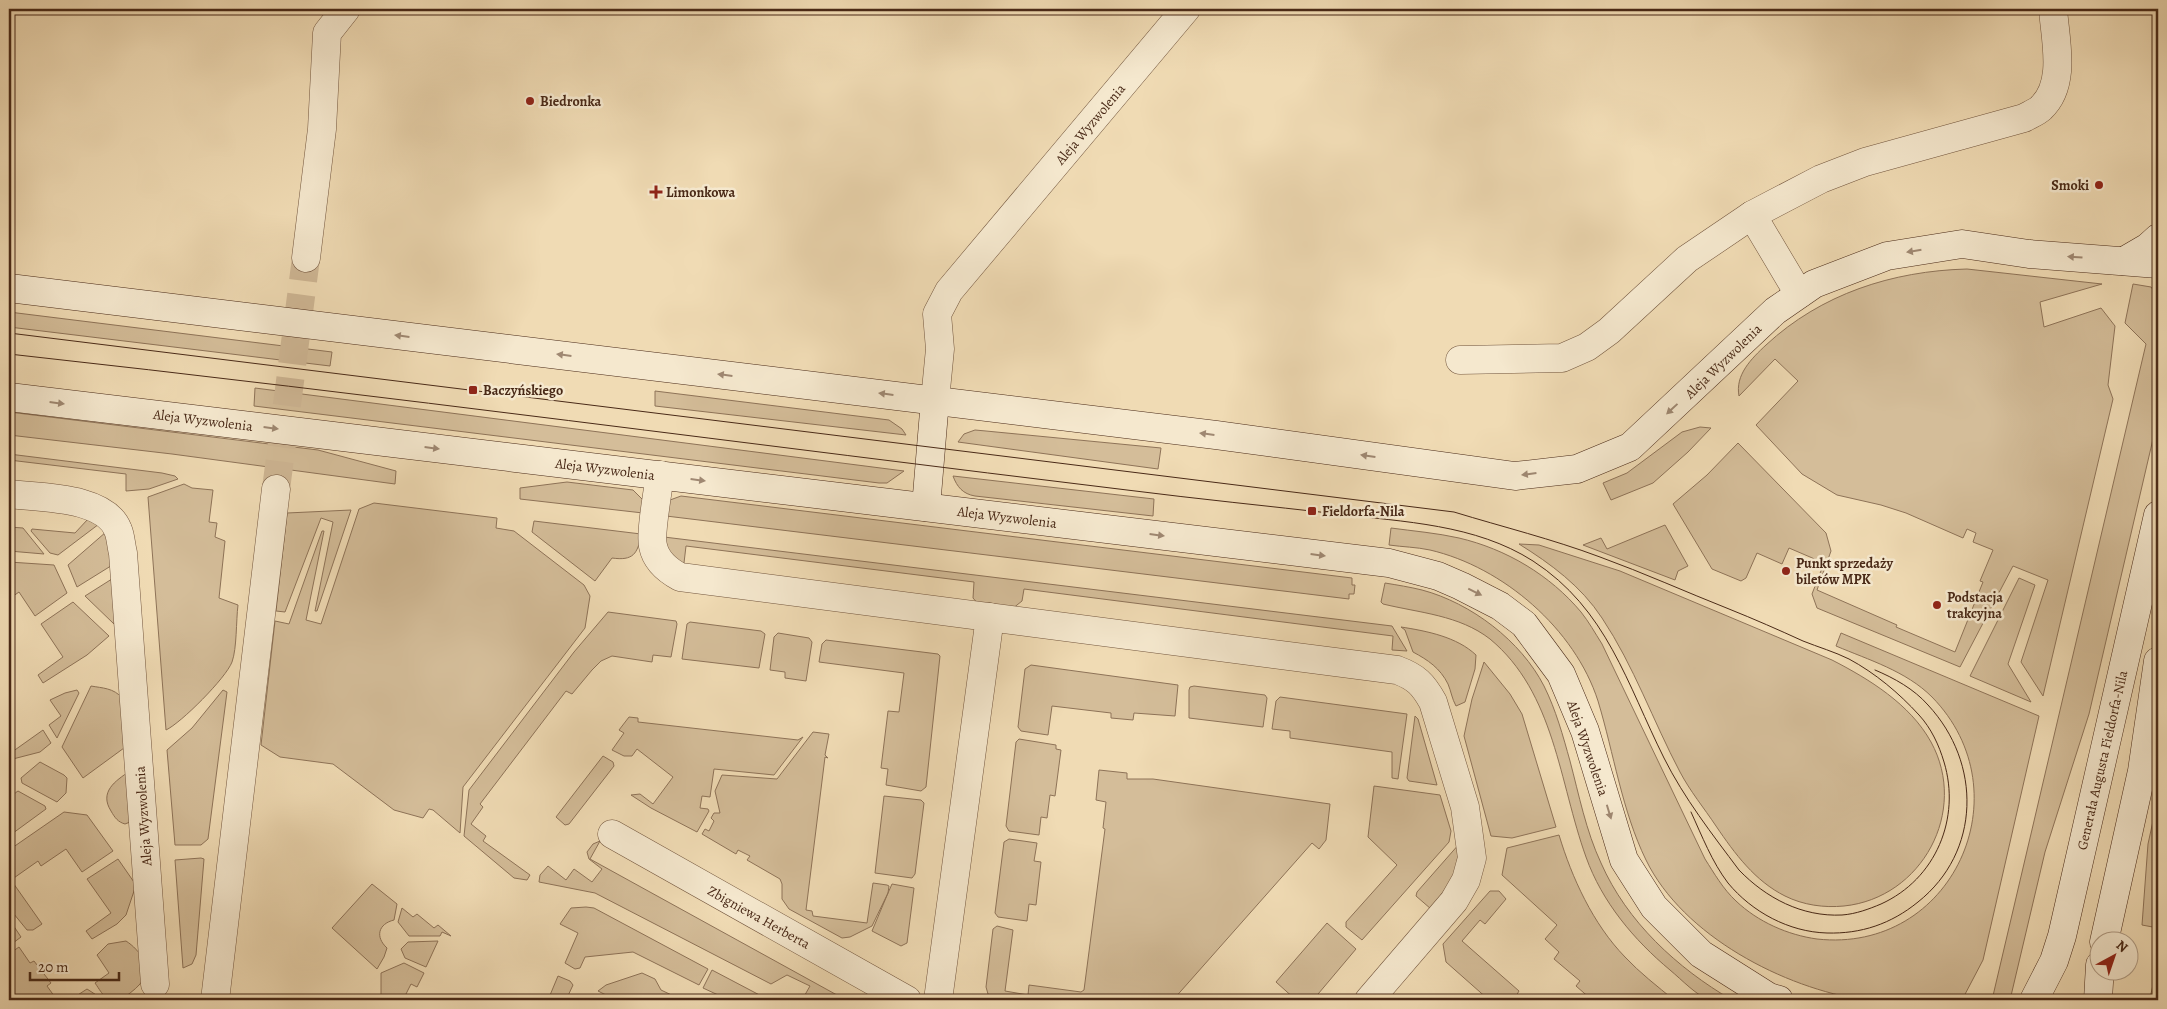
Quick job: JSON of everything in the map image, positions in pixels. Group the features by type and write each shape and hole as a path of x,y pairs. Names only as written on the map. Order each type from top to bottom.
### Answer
{"main road":[{"path":"306,258 322,129 327,33 346,9"},
{"name":"Aleja Wyzwolenia","path":"935,400 940,349 937,314 949,291 1186,9"},
{"path":"1460,360 1562,358 1587,347 1609,331 1688,259 1752,215 1821,179 1865,162 2024,118 2041,108 2054,88 2057,70 2053,9"},
{"path":"1752,215 1799,294"},
{"path":"2124,261 2148,247 2158,238"},
{"name":"Aleja Wyzwolenia","path":"9,288 1216,435 1515,476 1577,469 1630,447 1775,311 1814,284 1887,256 1962,244 2029,254 2158,264"},
{"name":"Aleja Wyzwolenia","path":"9,397 1389,563 1438,576 1500,606 1524,624 1561,674 1585,731 1624,860 1654,907 1701,954 1769,997 1779,1000"},
{"path":"926,508 935,400"},
{"path":"660,475 652,544 658,559 668,570 680,577 1397,670 1412,676 1425,688 1433,702 1465,807 1472,858 1466,880 1454,900 1370,1000"},
{"path":"215,1000 276,489"},
{"name":"Aleja Wyzwolenia","path":"9,494 77,502 102,510 118,529 123,553 155,984"},
{"name":"Generała Augusta Fieldorfa-Nila","path":"2034,1000 2054,961 2062,936 2158,515"},
{"path":"938,1000 990,617"},
{"path":"2106,932 2142,770 2158,661"},
{"name":"Zbigniewa Herberta","path":"612,834 907,1000"},
{"path":"2098,1000 2099,982"}],"shaded area":[{"path":"1967,269 2102,284 2040,302 2044,327 2101,308 2115,326 2108,385 2113,399 2043,696 2021,662 2048,580 2013,566 1960,667 1817,608 1812,594 1824,563 1789,548 1782,564 1757,553 1746,578 1741,581 1712,569 1673,504 1707,475 1738,443 1826,533 1831,551 1817,590 1955,652 1983,582 1980,581 1993,550 1973,542 1976,533 1967,529 1963,538 1906,513 1837,495 1802,474 1756,425 1798,381 1775,359 1739,396 1738,388 1745,368 1766,345 1787,327 1834,299 1885,280 1939,271"},
{"path":"2133,284 2151,287 2154,291 2158,310 2158,402 2153,439 2089,714 2045,852 2010,1000 1992,1000 2146,344 2125,323"},
{"path":"9,312 332,352 330,366 9,327"},
{"path":"255,388 904,471 887,483 879,483 254,406"},
{"path":"655,391 889,420 902,429 906,435 655,406"},
{"path":"9,412 318,450 396,471 395,484 172,454 9,435"},
{"path":"1700,427 1711,428 1688,452 1653,483 1611,500 1603,483 1627,473 1682,432"},
{"path":"975,430 1161,448 1158,469 958,442 964,434"},
{"path":"9,454 162,473 175,476 178,479 149,489 126,491 126,474 9,460"},
{"path":"953,476 1154,499 1153,516 975,496 967,494 961,489"},
{"path":"567,482 633,490 643,500 643,513 520,499 520,488"},
{"path":"184,484 192,488 213,490 209,522 217,523 215,537 225,541 219,598 238,605 236,642 232,662 221,678 192,710 166,730 148,497"},
{"path":"681,496 1352,578 1352,585 1355,585 1354,594 1349,594 1349,599 666,516 670,500"},
{"path":"374,503 497,518 496,528 514,531 584,585 590,596 585,628 463,787 460,833 433,810 429,809 423,818 394,810 333,764 280,757 261,745 275,621 289,624 322,531 324,531 306,620 321,624 359,509"},
{"path":"351,510 317,611 315,611 333,522 321,518 285,612 276,611 287,513"},
{"path":"88,519 99,524 58,555 50,553 31,531 32,529 75,533"},
{"path":"534,521 641,534 638,547 633,555 619,559 612,558 595,581 532,532"},
{"path":"1665,525 1688,566 1678,571 1675,580 1583,545 1601,538 1607,549"},
{"path":"9,527 23,528 44,554 9,551"},
{"path":"1391,528 1451,536 1494,549 1510,556 1541,575 1569,599 1584,616 1602,644 1705,859 1719,881 1736,901 1754,915 1784,931 1817,939 1865,937 1905,921 1937,894 1960,860 1973,820 1973,777 1960,736 1932,697 1911,680 1887,667 1836,646 1841,633 2039,716 1983,960 1962,1000 1872,1001 1833,994 1801,984 1770,970 1739,954 1710,935 1684,912 1663,887 1646,860 1624,802 1598,701 1587,675 1572,649 1554,626 1533,605 1509,586 1484,571 1457,558 1430,550 1389,545"},
{"path":"106,532 114,564 77,587 68,565"},
{"path":"664,537 1392,626 1407,651 1392,650 1393,636 1024,589 1022,601 1012,609 979,605 973,598 974,582 686,546 684,563 677,567 671,562"},
{"path":"1519,544 1539,545 1620,571 1832,660 1860,675 1888,694 1922,728 1931,742 1941,769 1944,796 1941,822 1931,847 1916,869 1896,887 1872,899 1844,906 1829,907 1799,902 1764,883 1738,856 1688,786 1670,753 1634,674 1594,606 1565,576"},
{"path":"9,562 54,565 67,593 35,616 19,592 9,599"},
{"path":"115,577 116,611 114,624 85,596"},
{"path":"2019,578 2035,585 2008,664 2031,702 1970,676"},
{"path":"1385,583 1422,590 1458,604 1493,626 1522,654 1534,669 1552,704 1565,742 1591,838 1612,885 1639,924 1656,942 1692,973 1732,1000 1709,1000 1694,991 1644,946 1610,905 1586,857 1561,769 1542,712 1529,685 1512,661 1490,639 1465,625 1439,616 1383,604 1381,602"},
{"path":"73,602 109,636 87,655 43,683 38,675 63,657 41,624"},
{"path":"608,612 676,621 671,657 653,655 652,662 612,656 601,661 572,694 566,691 480,804 483,807 471,824 486,836 483,841 530,875 527,880 514,878 464,836 469,790 574,652"},
{"path":"690,622 761,631 765,634 759,668 682,659 687,624"},
{"path":"1401,627 1451,639 1476,655 1475,669 1465,702 1456,706 1445,678 1433,665 1413,652 1405,630"},
{"path":"778,633 809,638 812,642 806,681 785,678 785,672 770,670 774,637"},
{"path":"826,640 938,654 940,656 926,787 921,791 886,785 888,769 881,768 888,711 899,712 904,673 819,662 822,644"},
{"path":"1484,662 1510,694 1522,714 1556,827 1512,838 1491,836 1464,736 1472,699"},
{"path":"1031,665 1178,685 1175,716 1134,713 1133,720 1111,718 1111,713 1052,706 1048,735 1021,731 1018,727 1025,669"},
{"path":"91,686 112,690 122,698 124,748 83,778 62,747"},
{"path":"1190,687 1265,695 1267,698 1263,727 1189,718 1189,690"},
{"path":"77,690 79,693 57,738 49,725 61,716 50,700"},
{"path":"223,690 227,692 208,839 201,845 175,845 167,750 192,728"},
{"path":"1280,697 1407,714 1398,779 1392,778 1392,752 1290,738 1290,731 1272,729 1276,701"},
{"path":"1415,716 1418,719 1437,785 1409,781 1407,778"},
{"path":"629,717 638,718 638,722 798,740 803,737 774,775 714,769 710,797 702,796 700,808 708,809 709,811 697,832 651,808 631,795 640,794 653,804 673,777 637,749 632,756 624,756 612,750 624,733 619,730"},
{"path":"43,730 51,743 40,752 9,760 9,748 12,752"},
{"path":"813,732 829,734 825,755 828,758 825,757 806,910 812,911 813,916 867,923 873,883 889,886 888,893 872,926 850,937 842,938 789,909 782,899 780,879 747,860 750,856 738,850 736,854 702,834 705,829 709,831 714,821 711,818 714,813 720,813 715,791 722,775 777,779"},
{"path":"1019,739 1056,745 1056,749 1061,750 1055,796 1050,795 1047,818 1041,817 1039,835 1009,831 1006,826 1016,742"},
{"path":"603,756 613,762 614,766 569,824 565,825 556,817"},
{"path":"40,762 67,778 66,793 57,802 22,783 21,778"},
{"path":"1099,770 1127,773 1127,779 1153,779 1330,804 1326,840 1319,849 1312,843 1173,1000 997,1000 988,994 986,987 993,929 997,926 1013,930 1005,991 1028,995 1029,985 1081,992 1084,990 1105,829 1103,828 1106,802 1096,800"},
{"path":"130,771 130,822 125,824 114,816 107,798 110,788 114,783"},
{"path":"1374,786 1440,795 1451,831 1449,842 1362,940 1346,927 1346,922 1397,865 1368,837"},
{"path":"18,791 45,806 46,809 9,836 9,805 14,794"},
{"path":"884,796 921,800 924,803 915,874 912,878 875,873"},
{"path":"2158,798 2158,928 2142,925 2148,844"},
{"path":"64,812 87,815 113,851 82,872 66,849 41,866 38,861 11,880 42,924 33,930 27,930 9,908 9,850"},
{"path":"1559,835 1577,884 1603,930 1631,963 1674,1000 1592,1000 1576,986 1580,981 1554,959 1559,952 1545,939 1557,925 1502,875 1507,848"},
{"path":"1009,839 1037,843 1034,861 1041,862 1036,905 1029,904 1027,921 998,917 995,913 1004,842"},
{"path":"600,841 590,859 846,1000 802,1000 810,986 787,975 771,984 595,893 539,882 540,875 548,866 566,880 574,869 592,882 602,869 589,859 587,852 593,844"},
{"path":"1460,843 1455,875 1431,909 1416,896 1417,892"},
{"path":"118,859 136,885 126,915 117,924 92,939 86,931 111,913 87,879"},
{"path":"204,859 196,955 192,964 183,968 175,860"},
{"path":"372,884 397,904 394,920 384,925 380,931 381,940 387,948 377,969 332,928"},
{"path":"892,884 914,888 907,943 901,946 872,931"},
{"path":"1490,891 1499,891 1506,899 1485,924 1480,920 1462,941 1519,991 1516,996 1522,1000 1489,1000 1446,962 1443,944"},
{"path":"402,908 413,917 417,914 434,928 438,925 451,936 442,932 440,936 409,936 398,922"},
{"path":"571,908 594,908 708,969 699,985 633,952 585,957 580,968 575,969 565,963 578,933 560,924"},
{"path":"9,919 21,937 9,946"},
{"path":"1327,923 1356,949 1313,1000 1296,1000 1276,982"},
{"path":"126,941 136,949 143,960 145,966 144,978 138,986 121,1000 111,999 103,994 95,983 109,973 97,955 108,944"},
{"path":"438,941 426,967 405,958 401,949 408,942"},
{"path":"19,947 30,963 34,961 51,983 47,986 57,1000 9,1000 9,954"},
{"path":"404,963 424,973 417,987 411,984 403,1000 388,1000 381,996 381,973"},
{"path":"2158,963 2158,1000 2149,1000 2150,998"},
{"path":"712,970 769,1000 729,1000 703,988"},
{"path":"642,973 655,979 661,990 682,1000 670,1000 662,996 660,1000 616,1000 598,991 606,985"},
{"path":"558,976 570,981 573,985 566,1000 548,1000"},
{"path":"87,989 104,1000 70,1000"}],"tunnel":[{"path":"276,489 306,258"}],"tram line":[{"path":"9,333 1454,512 1564,544 1616,563 1838,654 1859,665 1877,677 1903,699 1923,720 1934,737 1944,762 1948,783 1949,804 1946,825 1940,845 1930,863 1900,893 1881,904 1852,914 1827,915 1799,909 1773,897 1739,870 1689,802 1664,758 1612,650 1597,625 1579,602 1558,580 1533,561 1487,539 1463,532 1413,523 1154,493 429,403 9,354"},
{"path":"1691,812 1712,858 1728,883 1748,903 1785,924 1813,932 1852,932 1886,922 1908,910 1939,882 1954,858 1963,833 1967,806 1965,780 1958,753 1946,728 1928,705 1903,684 1875,670"}],"place":[{"name":"Biedronka","path":"530,101"},
{"name":"Smoki","path":"2099,185"},
{"name":"Limonkowa","path":"656,192"},
{"name":"Baczyńskiego","path":"473,390"},
{"name":"Fieldorfa-Nila","path":"1312,511"},
{"name":"Punkt sprzedaży biletów MPK","path":"1786,571"},
{"name":"Podstacja trakcyjna","path":"1937,605"}]}
